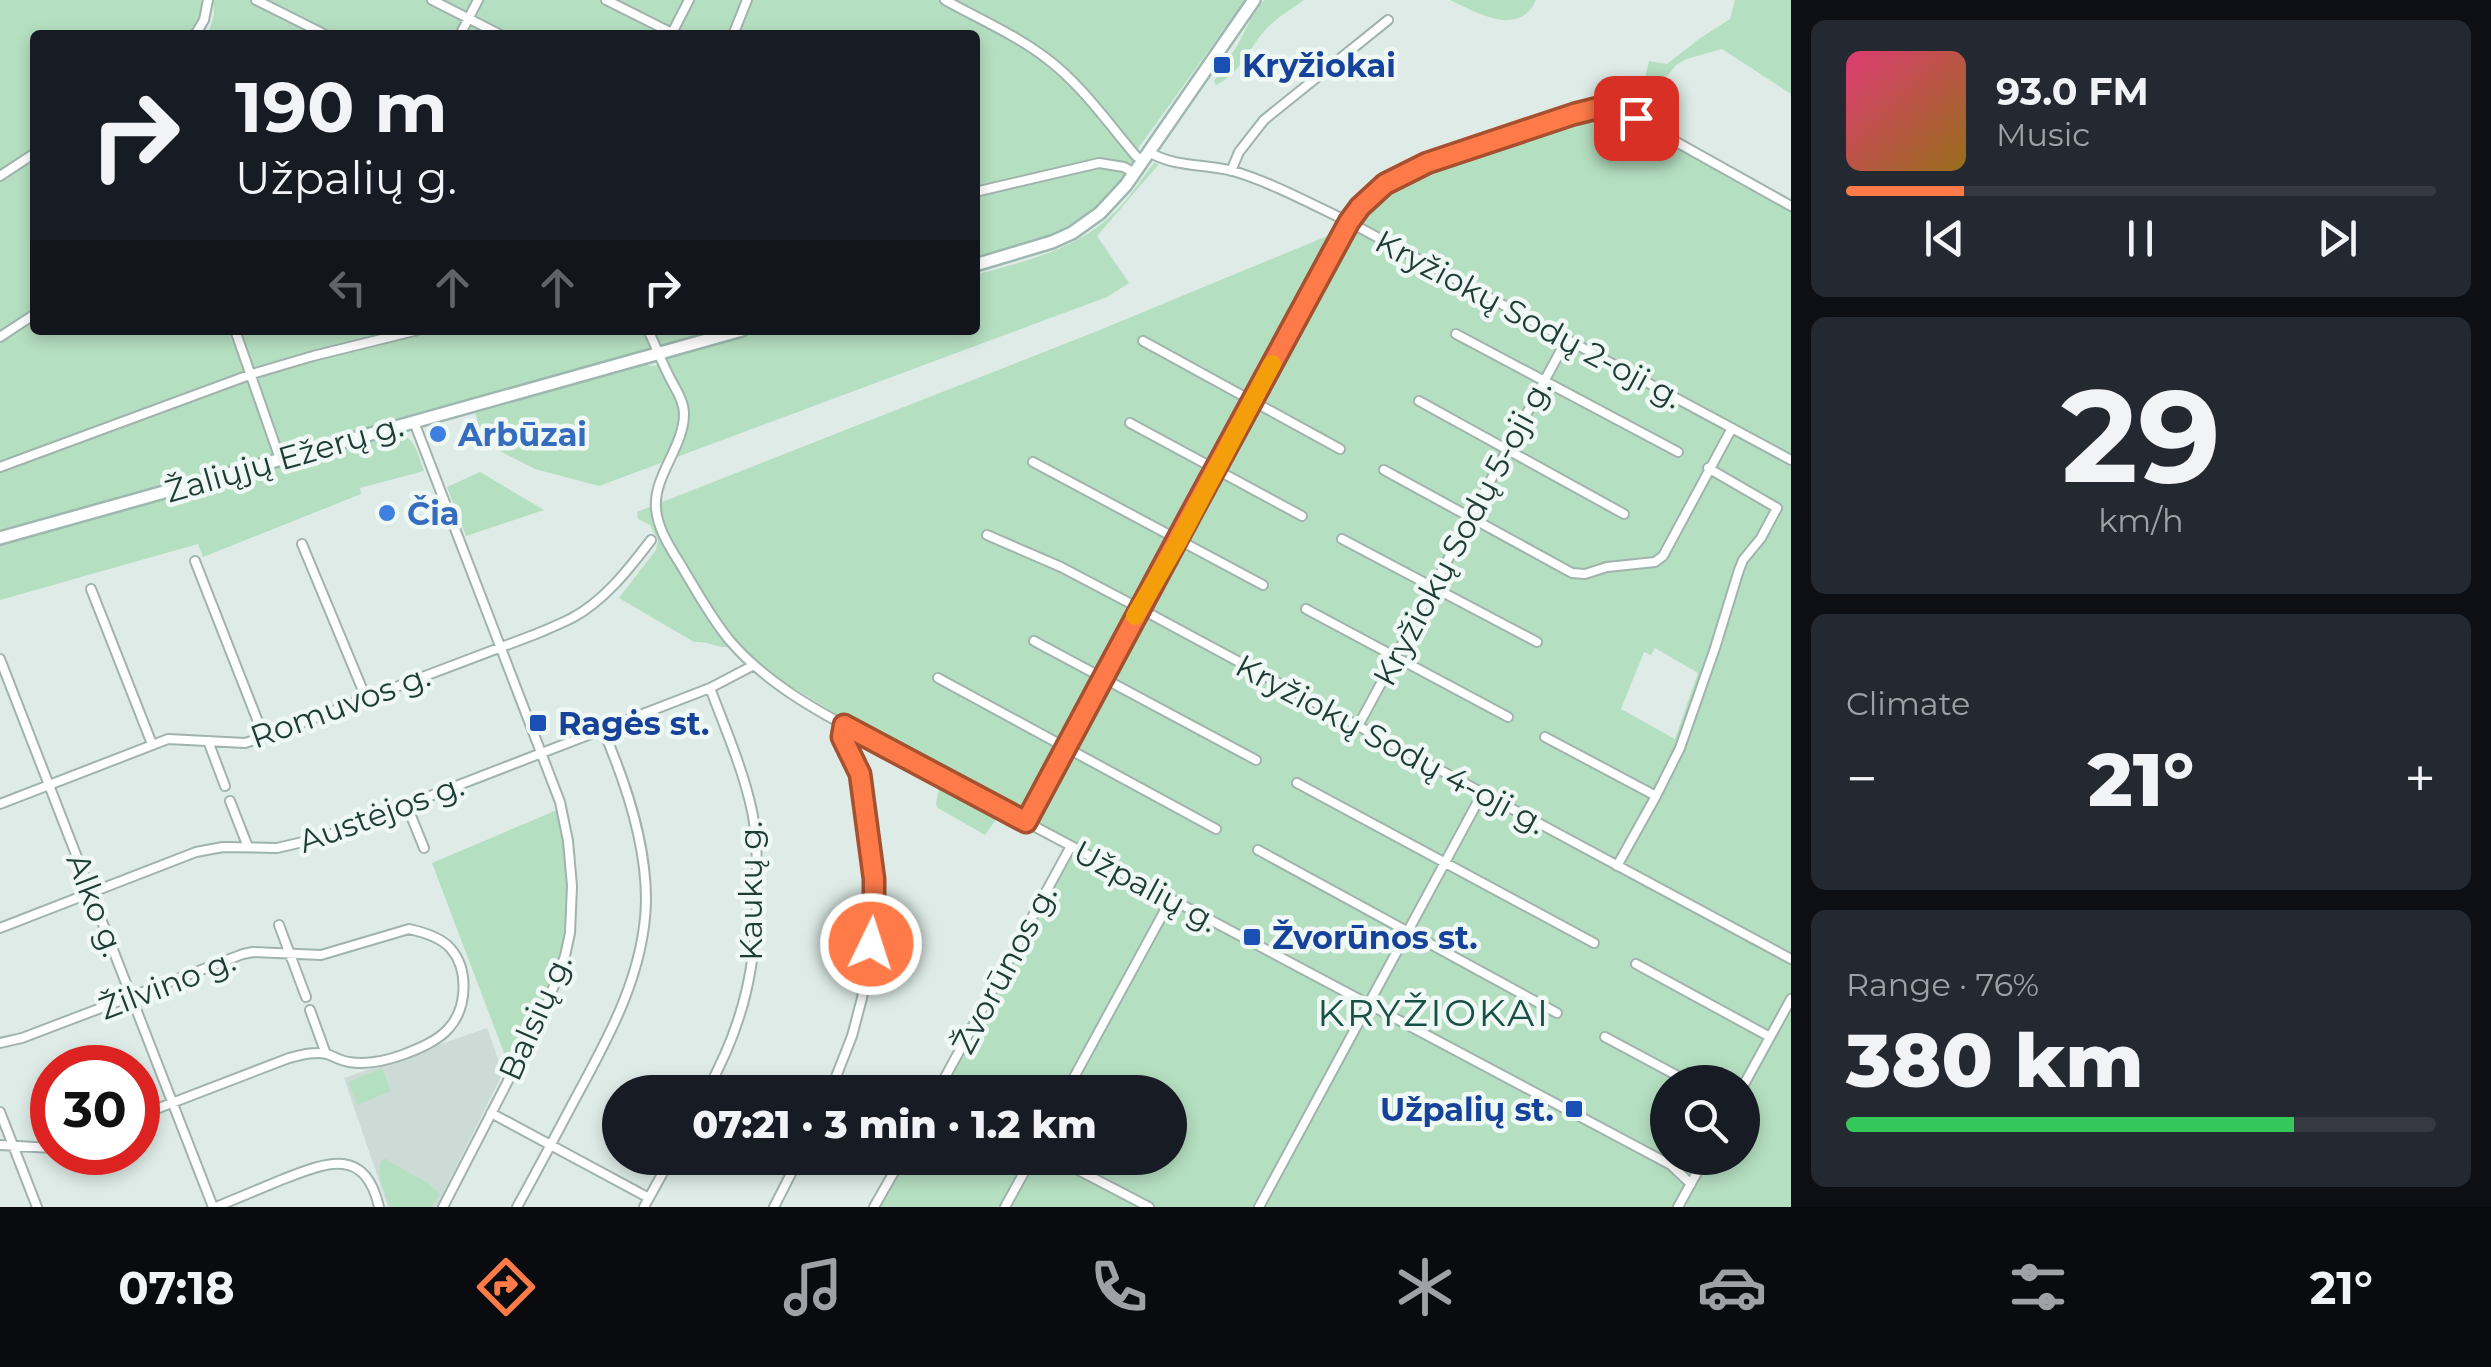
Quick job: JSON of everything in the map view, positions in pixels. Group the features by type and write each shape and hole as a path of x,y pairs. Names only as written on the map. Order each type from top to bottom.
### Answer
{"main road":[{"path":"980,264 1072,233 1100,213 1134,173 1254,0"},
{"name":"Žaliųjų Ežerų g.","path":"0,538 724,335"}],"street":[{"path":"199,30 208,0"},
{"path":"256,0 316,30"},
{"path":"432,0 492,30"},
{"path":"462,30 478,0"},
{"path":"606,0 666,30"},
{"path":"676,30 688,0"},
{"path":"735,30 747,0"},
{"path":"945,0 1048,60 1136,156 1146,156"},
{"path":"1230,170 1264,120 1388,20"},
{"path":"1026,822 1349,222 1385,184 1427,163 1606,106 1618,108 1791,206"},
{"path":"0,176 30,156"},
{"name":"Kryžiokų Sodų 2-oji g.","path":"1146,156 1230,170 1275,187 1349,222 1791,460"},
{"path":"980,191 1099,163 1124,167 1134,173"},
{"path":"0,336 30,317"},
{"path":"1456,334 1678,452"},
{"path":"237,335 280,459"},
{"path":"0,467 252,374 398,335"},
{"name":"Užpalių g.","path":"650,335 680,395 684,415 655,507 662,531 713,618 754,666 794,696 844,725 1671,1165 1691,1184"},
{"name":"Kryžiokų Sodų 5-oji g.","path":"1358,726 1566,339"},
{"path":"1143,341 1340,449"},
{"path":"1418,401 1624,514"},
{"name":"Balsių g.","path":"414,422 560,802 572,886 570,933 550,997 443,1207"},
{"path":"1130,422 1302,516"},
{"path":"1384,470 1578,574 1655,562 1663,556 1732,428"},
{"path":"1033,462 1263,585"},
{"path":"1617,866 1656,796 1690,722 1744,560 1777,508 1708,468"},
{"name":"Kryžiokų Sodų 4-oji g.","path":"988,535 1139,608 1791,960"},
{"path":"1342,539 1536,642"},
{"name":"Romuvos g.","path":"0,804 168,739 244,743 264,737 536,634 584,610 611,587 651,540"},
{"path":"302,544 366,698"},
{"path":"195,562 264,737"},
{"path":"91,589 152,744"},
{"path":"1306,609 1508,717"},
{"path":"1034,640 1256,760"},
{"name":"Alko g.","path":"0,660 214,1207"},
{"name":"Austėjos g.","path":"0,928 196,852 299,844 603,730 710,688 754,666"},
{"path":"938,678 1216,829"},
{"name":"Kaukų g.","path":"710,688 753,814 757,868 757,925 751,972 742,1012 715,1075"},
{"path":"837,1075 862,998 874,912 874,879 860,774 842,737 844,725"},
{"path":"518,1207 618,1013 637,964 644,926 643,856 626,791 603,730"},
{"path":"1545,737 1656,796"},
{"path":"208,741 225,786"},
{"path":"1297,783 1594,943"},
{"path":"1259,1207 1483,792"},
{"path":"230,801 248,848"},
{"path":"407,806 424,848"},
{"name":"Žvorūnos g.","path":"946,1075 1071,846"},
{"path":"1258,850 1557,1013"},
{"path":"1075,1075 1171,899"},
{"path":"279,925 306,997"},
{"name":"Žilvino g.","path":"0,1043 242,954 321,955 410,930 443,942 453,951 463,981 462,1002 452,1025 442,1035 402,1055 367,1063 337,1060 326,1054 302,1054 160,1107"},
{"path":"1636,964 1770,1037"},
{"path":"1755,1065 1791,999"},
{"path":"310,1010 326,1054"},
{"path":"1605,1036 1658,1065"},
{"path":"0,1112 37,1207"},
{"path":"491,1113 647,1202 662,1175"},
{"path":"0,1145 30,1147"},
{"path":"214,1207 317,1166 340,1162 351,1165 367,1178 379,1207"},
{"path":"774,1207 790,1175"},
{"path":"874,1207 892,1175"},
{"path":"1005,1207 1023,1175"},
{"path":"1088,1175 1149,1207"},
{"path":"1678,1207 1696,1175"}],"shaded area":[{"path":"487,1028 503,1073 436,1207 388,1207 344,1078"}],"green space":[{"path":"0,0 202,0 200,21 194,30 30,30 30,152 0,171"},
{"path":"213,0 1245,0 1137,150 1132,169 1103,204 1065,233 980,258 980,30 209,30"},
{"path":"1264,0 1304,0 1271,24 1233,73 1216,85 1214,81"},
{"path":"1450,0 1536,0 1529,11 1509,20 1485,16"},
{"path":"1735,0 1791,0 1791,94 1722,49 1676,65 1633,119 1791,209 1791,1207 876,1207 893,1175 1187,1175 1187,1075 946,1075 1069,841 854,725 794,688 787,697 729,647 694,642 619,598 656,550 658,540 650,525 638,519 637,512 1337,232 1370,189 1385,179 1410,166 1636,86 1645,78 1649,61 1667,64 1730,19","holes":["1655,648 1698,673 1675,739 1621,709 1644,652 1651,655"]},
{"path":"30,162 30,335 699,335 0,534 0,180"},
{"path":"1154,163 1159,164 1097,236 1129,283 1107,297 599,486 535,469 488,445 481,434 475,413 646,365 658,365 673,354 742,335 980,335 980,274 1067,245 1120,207"},
{"path":"396,432 412,442 424,471 360,488 361,494 203,557 198,544 0,600 0,543"},
{"path":"480,472 544,510 466,536 447,487"},
{"path":"940,783 1000,814 985,835 938,808"},
{"path":"557,810 567,877 562,946 549,989 509,1066 432,863"},
{"path":"382,1068 391,1091 357,1105 348,1082"},
{"path":"382,1160 440,1194 431,1207 390,1207 380,1172"}],"slow traffic":[{"path":"1135,616 1272,364"}],"place":[{"name":"Kryžiokai","path":"1222,65"},
{"name":"Arbūzai","path":"438,434"},
{"name":"Čia","path":"387,513"},
{"name":"Ragės st.","path":"538,723"},
{"name":"Žvorūnos st.","path":"1252,937"},
{"name":"Užpalių st.","path":"1574,1109"}],"district":[{"name":"KRYŽIOKAI","path":"1434,1012"}],"route":[{"path":"871,944 874,879 860,774 842,737 844,725 1026,822 1289,331 1360,207 1385,184 1427,163 1574,114 1612,106 1636,118"}]}
